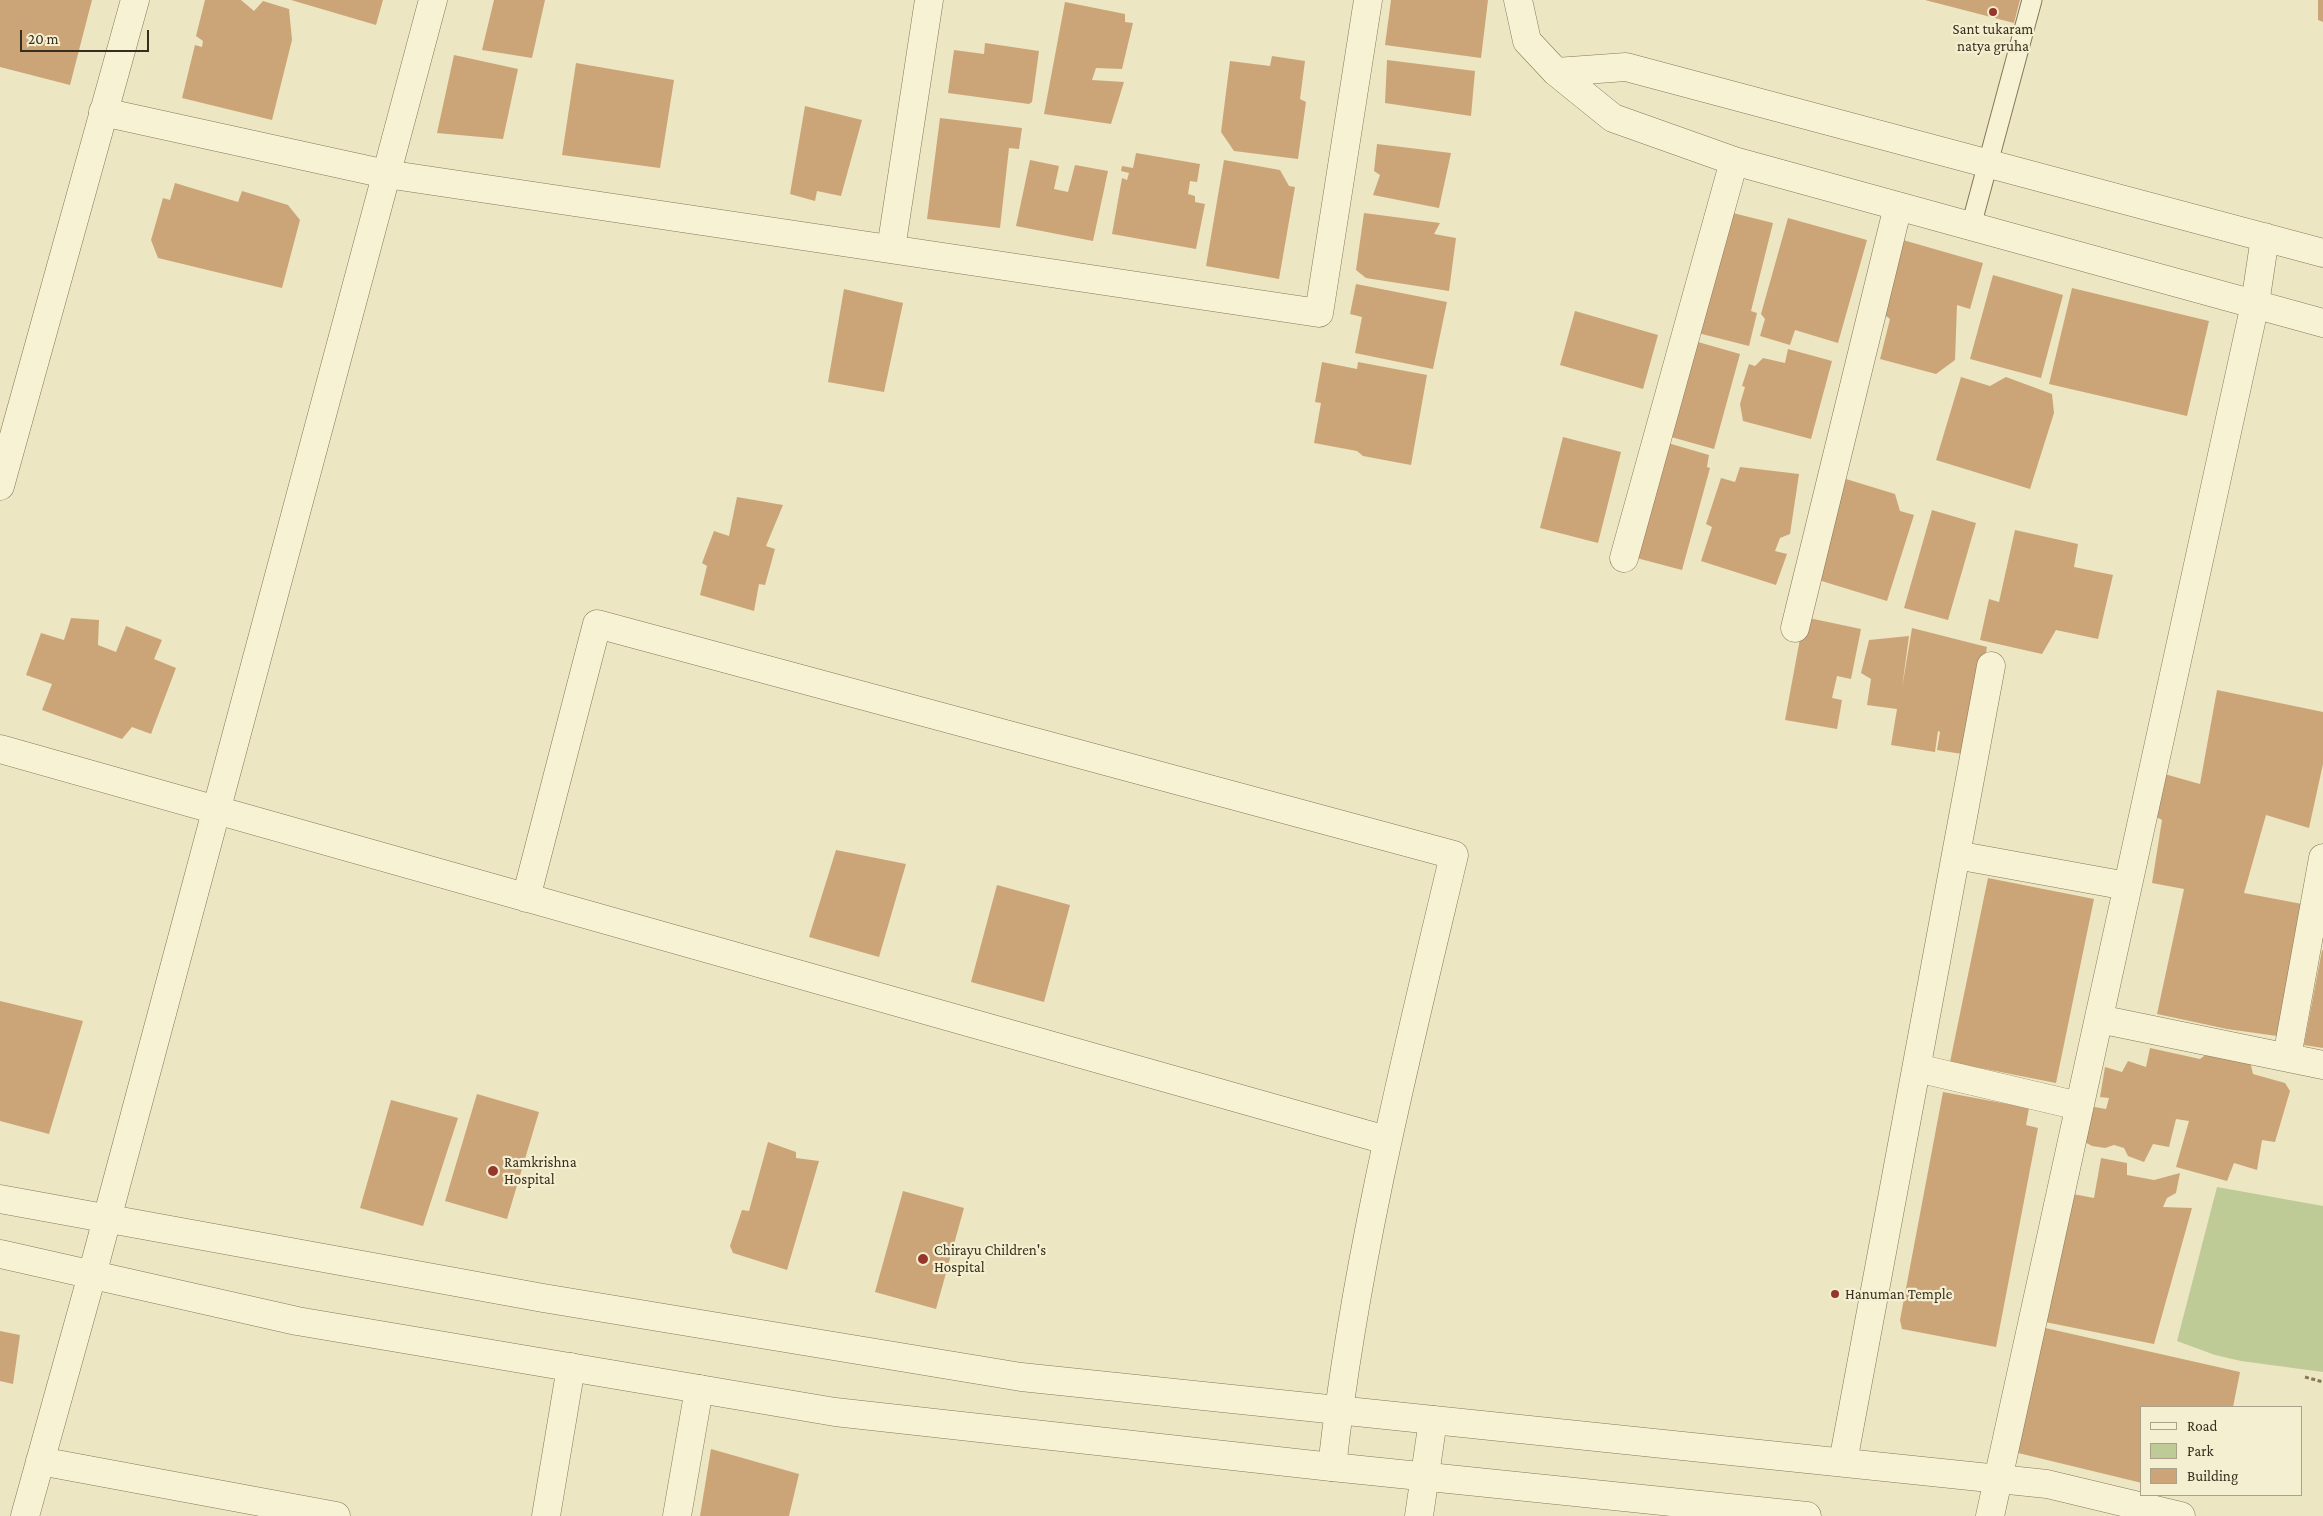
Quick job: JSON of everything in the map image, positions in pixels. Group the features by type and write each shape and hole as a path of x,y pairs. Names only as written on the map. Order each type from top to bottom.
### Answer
{"street":[{"path":"0,486 4,452 135,0"},
{"path":"25,1516 92,1275 433,0"},
{"path":"890,249 929,0"},
{"path":"104,112 386,174 1319,313 1368,0"},
{"path":"1518,0 1527,41 1556,72 1613,118 1734,161 2323,322"},
{"path":"1556,72 1626,66 2323,253"},
{"path":"1624,558 1734,161"},
{"path":"1796,628 1898,206"},
{"path":"1990,1516 2254,304 2265,237"},
{"path":"526,898 597,624 1454,855 1386,1140 1338,1410 1332,1467"},
{"path":"1843,1462 1991,666"},
{"path":"0,749 1386,1140"},
{"path":"1956,855 2127,886"},
{"path":"2287,1057 2323,858"},
{"path":"2099,1019 2323,1065"},
{"path":"1916,1068 2079,1106"},
{"path":"0,1199 543,1298 1021,1377 1998,1478 2047,1484 2181,1516"},
{"path":"0,1254 297,1321 835,1412 1424,1477 1807,1516"},
{"path":"546,1516 571,1367"},
{"path":"677,1516 699,1389"},
{"path":"1419,1516 1433,1420"},
{"path":"40,1461 336,1516"}],"lane":[{"path":"1971,226 1990,164 2032,0"}],"path":[{"path":"2305,1377 2323,1382"}],"green space":[{"path":"2217,1187 2323,1206 2323,1372 2241,1361 2215,1355 2177,1341"}],"building":[{"path":"0,0 92,0 70,85 0,67"},
{"path":"205,0 241,0 254,11 263,1 289,9 292,40 272,120 182,98 195,45 202,47 203,41 196,36"},
{"path":"291,0 383,0 376,25"},
{"path":"494,0 545,0 532,58 482,50"},
{"path":"1391,0 1488,0 1481,58 1385,45"},
{"name":"Sant tukaram natya gruha","path":"1925,0 2020,0 2014,23"},
{"path":"2318,0 2323,0 2323,22 2318,20"},
{"path":"1065,2 1125,14 1125,22 1133,23 1122,69 1096,68 1092,80 1124,82 1111,124 1044,114"},
{"path":"985,43 1039,51 1032,102 1029,104 948,93 954,50 984,54"},
{"path":"454,55 518,69 503,139 437,133"},
{"path":"1272,56 1305,61 1300,99 1306,102 1298,159 1234,151 1221,132 1230,61 1270,66"},
{"path":"1387,60 1475,71 1471,116 1385,103"},
{"path":"576,63 674,80 660,168 562,155"},
{"path":"805,106 862,120 841,196 817,191 815,201 790,194"},
{"path":"940,118 1022,128 1019,149 1009,148 1000,228 927,219"},
{"path":"1377,144 1451,153 1439,208 1373,195 1380,175 1374,171"},
{"path":"1136,153 1200,164 1197,182 1190,181 1188,194 1195,196 1195,202 1205,204 1196,249 1112,234 1122,178 1127,180 1129,173 1121,171 1122,166 1133,168"},
{"path":"1030,160 1059,166 1054,189 1068,192 1075,165 1108,171 1093,241 1016,226"},
{"path":"1224,160 1280,170 1289,186 1295,187 1279,279 1206,266"},
{"path":"175,183 238,202 242,191 288,205 300,220 282,288 158,258 151,240 163,198 170,200"},
{"path":"1729,212 1773,223 1751,311 1757,313 1749,346 1698,333"},
{"path":"1364,213 1440,223 1434,234 1456,238 1449,291 1366,278 1356,270"},
{"path":"1788,218 1867,240 1838,343 1795,330 1790,345 1760,336 1765,319 1761,314"},
{"path":"1903,240 1983,263 1970,309 1957,305 1955,360 1936,374 1880,359 1890,319 1882,313"},
{"path":"1993,275 2063,295 2041,378 1970,359"},
{"path":"1356,284 1447,302 1433,369 1355,353 1362,317 1350,314"},
{"path":"2072,288 2209,321 2187,416 2049,384"},
{"path":"844,289 903,303 884,392 828,382"},
{"path":"1575,311 1658,335 1643,389 1560,365"},
{"path":"1691,340 1740,354 1714,449 1664,435"},
{"path":"1788,349 1832,361 1811,439 1743,421 1740,404 1745,387 1742,386 1749,364 1755,366 1763,358 1785,363"},
{"path":"1322,362 1357,369 1358,362 1427,375 1411,465 1363,456 1357,451 1314,443 1321,403 1315,402"},
{"path":"1961,377 1990,386 2006,377 2052,394 2054,413 2030,489 1936,460"},
{"path":"1563,437 1621,452 1598,543 1540,528"},
{"path":"1661,441 1709,455 1707,467 1710,468 1682,570 1629,556"},
{"path":"1740,467 1799,474 1790,534 1780,538 1775,551 1787,554 1776,585 1701,561 1712,527 1706,524 1721,478 1735,482"},
{"path":"1846,479 1895,494 1900,511 1914,515 1887,601 1815,579"},
{"path":"737,497 783,505 766,546 775,549 765,585 759,584 754,611 700,595 707,566 702,563 714,531 729,536"},
{"path":"1932,510 1976,523 1948,620 1904,608"},
{"path":"2015,530 2078,544 2074,567 2113,575 2098,639 2056,630 2042,654 1980,640 1989,599 1999,602"},
{"path":"1804,617 1861,629 1851,679 1837,676 1832,698 1842,700 1837,729 1785,720"},
{"path":"71,618 99,620 98,645 116,652 126,626 162,640 154,659 176,668 151,734 132,727 122,739 42,710 52,684 26,675 41,633 64,640"},
{"path":"1912,628 1987,647 1968,755 1937,750 1940,732 1938,731 1935,752 1891,745 1897,709 1867,705 1871,679 1861,673 1869,640 1909,636 1902,688"},
{"path":"2217,690 2323,712 2323,764 2309,828 2266,815 2244,893 2302,904 2277,1036 2227,1029 2157,1014 2184,889 2152,883 2162,820 2151,814 2161,773 2200,784"},
{"path":"836,850 906,864 879,957 809,937"},
{"path":"1988,878 2094,899 2056,1083 1950,1062"},
{"path":"997,885 1070,905 1044,1002 971,982"},
{"path":"2323,950 2323,1048 2304,1045"},
{"path":"0,1001 83,1021 49,1134 0,1121"},
{"path":"2150,1048 2200,1059 2208,1053 2250,1061 2253,1074 2285,1083 2290,1091 2275,1142 2262,1140 2257,1170 2234,1163 2227,1181 2176,1167 2189,1121 2176,1119 2169,1147 2153,1144 2144,1162 2128,1156 2124,1148 2114,1145 2105,1148 2092,1146 2083,1141 2089,1106 2106,1109 2109,1098 2100,1097 2105,1067 2122,1072 2128,1061 2146,1067"},
{"path":"1943,1092 2029,1108 2026,1125 2038,1128 1996,1347 1902,1329 1900,1320"},
{"path":"477,1094 539,1112 507,1219 445,1201"},
{"path":"391,1100 458,1118 423,1226 360,1208"},
{"path":"768,1142 796,1152 796,1158 819,1161 787,1270 733,1253 730,1246 742,1210 749,1211"},
{"path":"2101,1158 2127,1163 2127,1175 2154,1180 2180,1173 2176,1193 2167,1198 2163,1207 2192,1208 2154,1344 2045,1322 2073,1194 2094,1198"},
{"path":"903,1191 964,1208 936,1309 875,1292"},
{"path":"2041,1327 2240,1372 2233,1406 2140,1406 2140,1483 2014,1452"},
{"path":"0,1331 20,1335 13,1384 0,1381"},
{"path":"711,1449 799,1474 789,1516 700,1516"}],"place":[{"name":"Sant tukaram natya gruha","path":"1993,12"},
{"name":"Ramkrishna Hospital","path":"493,1171"},
{"name":"Chirayu Children's Hospital","path":"923,1259"},
{"name":"Hanuman Temple","path":"1835,1294"}]}
